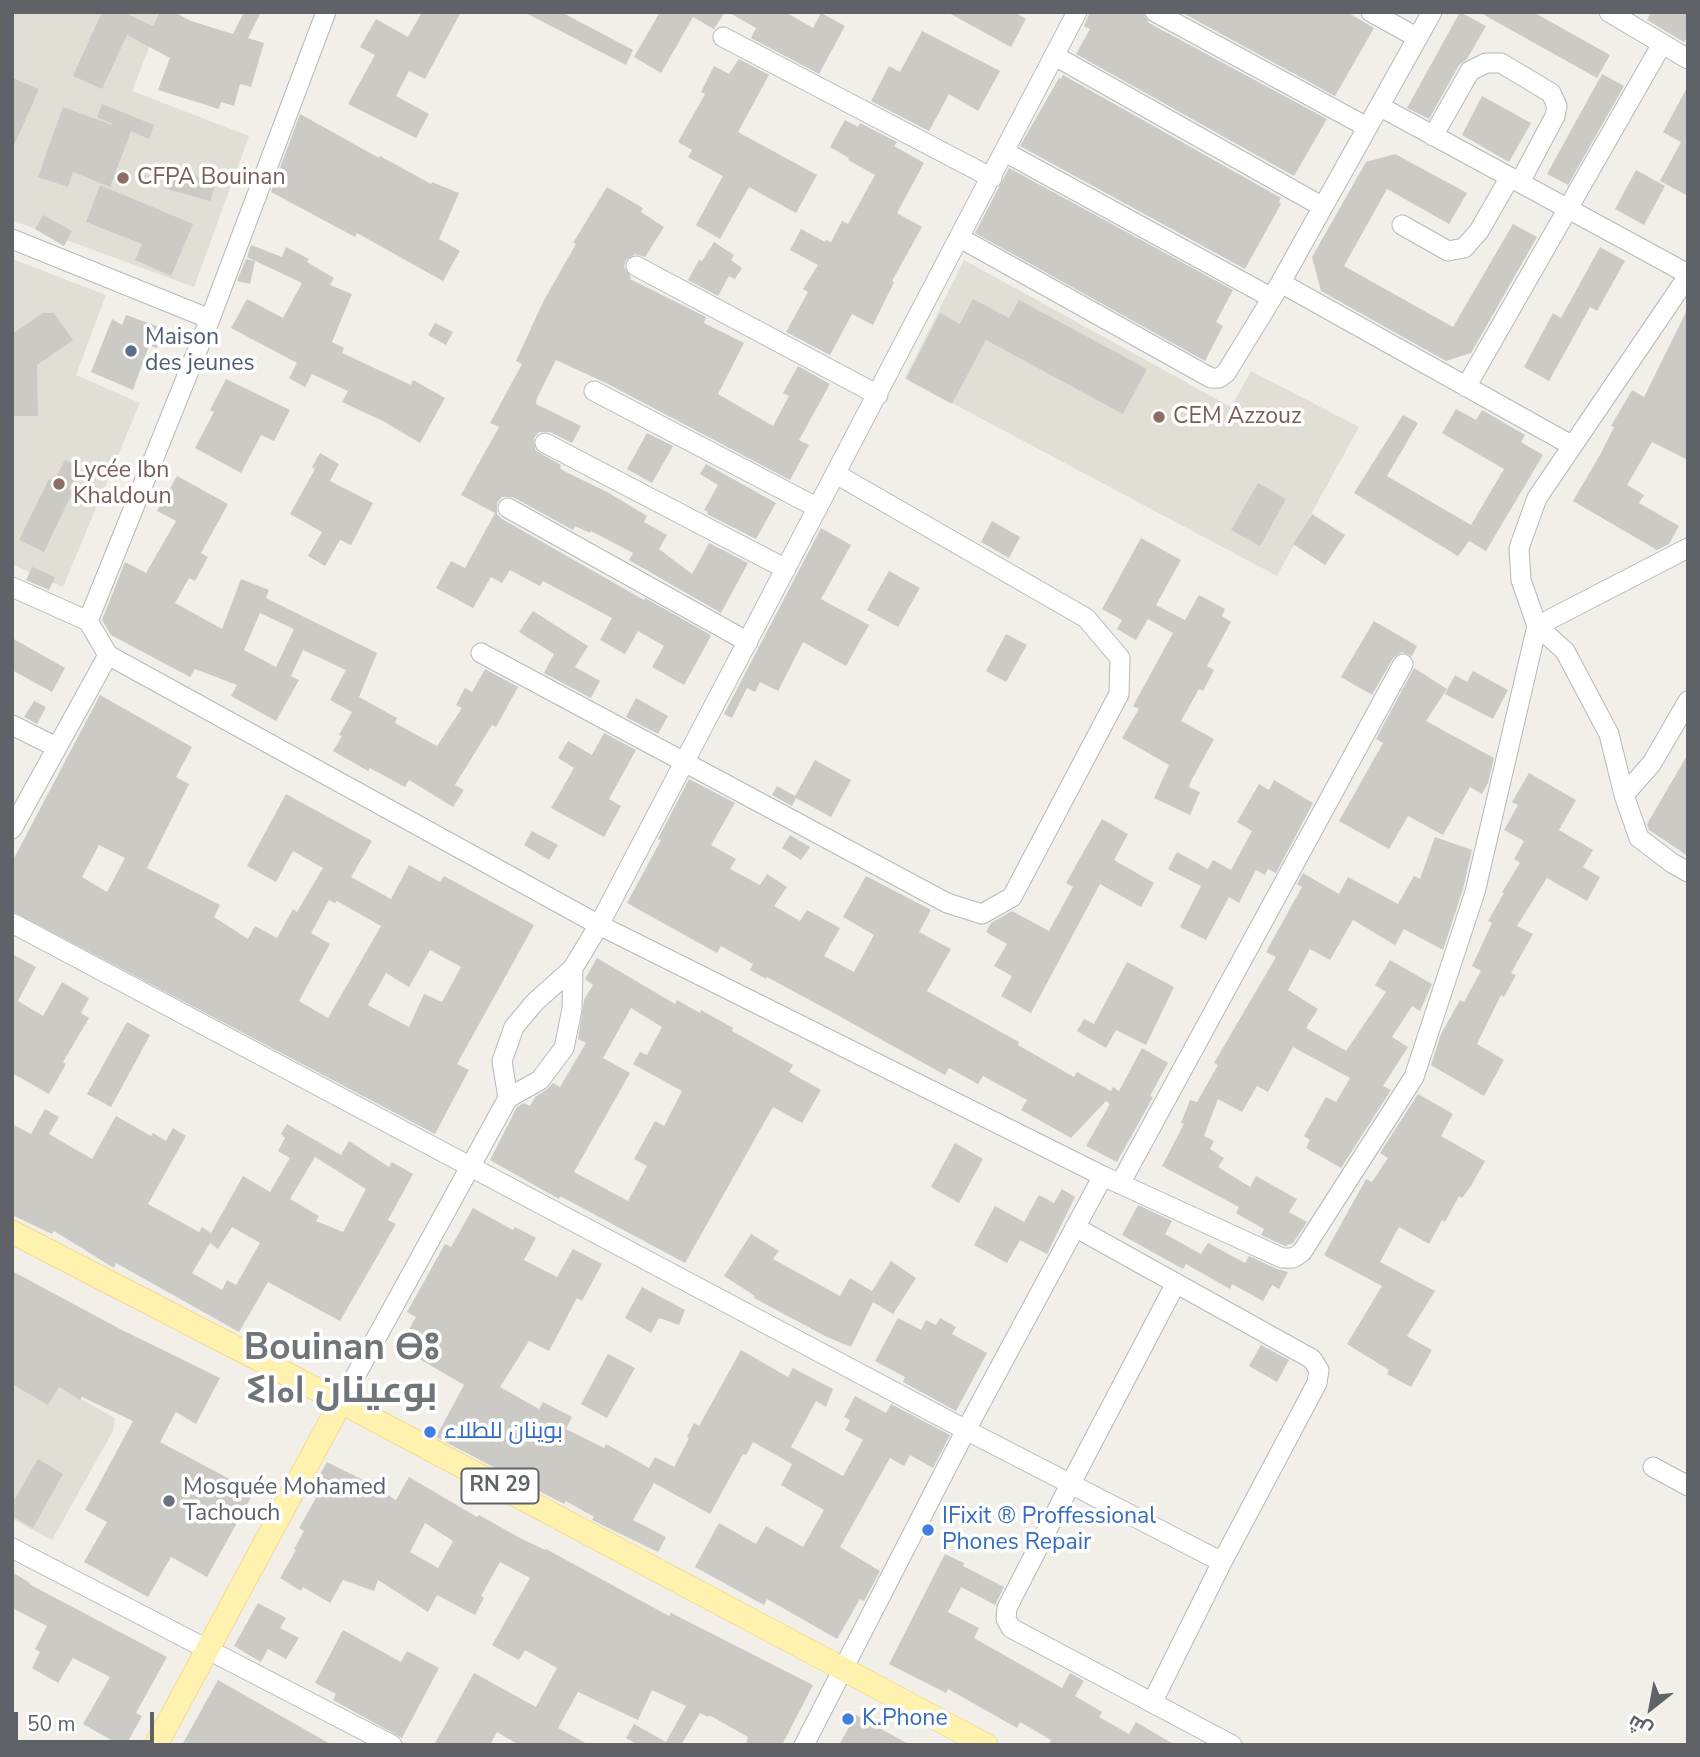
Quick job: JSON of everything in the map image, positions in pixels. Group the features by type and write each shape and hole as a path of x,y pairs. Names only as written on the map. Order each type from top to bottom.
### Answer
{"main road":[{"name":"RN 29","path":"12,1232 341,1402 986,1745"},
{"path":"156,1745 341,1402"}],"street":[{"path":"88,621 210,319 326,12"},
{"path":"1155,12 1367,127"},
{"path":"1371,12 1418,38"},
{"path":"960,238 1211,379 1219,378 1226,373 1276,291 1432,12"},
{"path":"1609,12 1688,59"},
{"path":"508,1098 502,1061 514,1027 535,1002 573,968 599,925 992,178 1055,56 1070,15"},
{"path":"723,37 992,178"},
{"path":"1466,387 1662,44"},
{"path":"1055,56 1323,207"},
{"path":"1402,225 1448,251 1464,248 1515,180 1555,116 1557,106 1551,93 1501,63 1486,63 1470,71 1433,136"},
{"path":"1379,106 1688,275 1537,498 1519,548 1521,580 1537,626 1565,651 1609,734 1624,795 1639,838 1688,872"},
{"path":"1005,152 1466,387 1571,446"},
{"path":"12,239 210,319"},
{"path":"636,266 878,394"},
{"path":"594,391 818,508"},
{"path":"545,443 786,569"},
{"path":"481,653 947,903 982,914 1012,897 1119,694 1120,658 1086,618 836,474"},
{"path":"508,508 748,642"},
{"path":"12,587 88,621 108,655 599,925 1112,1180 1282,1258 1293,1258 1302,1252 1414,1077 1475,892 1537,626 1688,548"},
{"path":"12,829 108,655"},
{"path":"804,1745 1075,1227 1112,1180 1403,664"},
{"path":"1624,795 1652,763 1688,701"},
{"path":"12,725 56,747"},
{"path":"12,923 470,1168 1222,1562"},
{"path":"341,1402 508,1098 540,1080 564,1048 572,1009 573,968"},
{"path":"1075,1227 1312,1359 1319,1370 1317,1383 1222,1562 1153,1701"},
{"path":"1176,1283 1070,1483 1007,1608 1006,1619 1011,1628 1232,1745"},
{"path":"1653,1467 1688,1486"},
{"path":"12,1548 392,1745"}],"shaded area":[{"name":"CFPA Bouinan","path":"12,12 163,12 132,91 249,136 194,287 12,220"},
{"name":"Lycée Ibn Khaldoun","path":"12,259 106,295 76,375 140,403 63,587 12,564"},
{"name":"CEM Azzouz","path":"964,260 1231,407 1251,371 1359,427 1277,576 905,378"},
{"path":"12,1361 115,1418 113,1431 52,1540 12,1519"}],"building":[{"path":"102,12 123,12 153,26 160,12 174,12 191,21 233,34 244,12 261,12 248,38 264,43 251,87 240,84 234,106 221,102 219,109 158,90 170,58 127,35 102,89 73,76"},
{"path":"422,12 461,12 425,79 409,71 396,96 429,114 416,138 348,104 375,55 360,47 376,19 408,37"},
{"path":"524,12 561,12 633,50 626,65"},
{"path":"660,12 725,12 714,29 693,17 661,73 634,57"},
{"path":"728,12 785,12 813,28 821,13 845,26 819,74 751,38 756,28"},
{"path":"947,12 1014,12 1026,19 1011,47"},
{"path":"1090,12 1143,12 1149,23 1327,119 1294,176 1076,54 1090,29 1084,26"},
{"path":"1181,12 1347,12 1374,28 1335,96"},
{"path":"1460,12 1486,26 1467,59 1459,65 1429,119 1407,108"},
{"path":"1479,12 1533,12 1610,55 1597,78"},
{"path":"1651,12 1688,12 1688,36 1684,42 1647,20"},
{"path":"922,31 1000,71 978,111 949,94 929,131 871,101 889,66 900,72"},
{"path":"739,59 769,75 738,132 817,175 796,213 749,187 720,239 696,225 723,176 688,157 692,150 678,142 705,94 701,92 714,66 729,74"},
{"path":"1602,74 1624,86 1568,185 1547,174"},
{"path":"1063,75 1281,198 1281,204 1245,269 1020,146"},
{"path":"12,78 39,89 12,150"},
{"path":"1688,86 1688,196 1660,181 1681,142 1663,132"},
{"path":"1482,96 1531,123 1509,162 1462,135"},
{"path":"102,104 154,125 149,139 131,131 110,187 73,172 68,187 38,177 63,107 112,125 97,117"},
{"path":"300,114 431,184 432,182 459,193 439,239 460,251 443,281 357,233 355,237 271,192"},
{"path":"845,120 858,127 860,123 897,142 894,146 924,163 897,213 922,227 892,281 894,282 873,325 852,314 830,355 786,332 808,292 803,289 818,265 790,250 801,229 825,242 831,242 842,221 848,224 875,175 830,147"},
{"path":"1395,154 1467,193 1449,224 1387,189 1344,266 1453,327 1513,224 1537,237 1471,353 1446,361 1321,291 1312,257 1366,162"},
{"path":"176,165 215,186 210,201 164,188"},
{"path":"1009,168 1233,290 1216,322 1223,326 1205,361 975,233"},
{"path":"1636,170 1665,186 1644,225 1615,209"},
{"path":"100,185 193,224 171,276 135,260 142,244 86,222"},
{"path":"607,187 643,208 641,212 664,227 645,257 635,254 626,260 624,267 630,279 706,317 704,323 744,343 718,394 773,426 789,396 783,393 798,366 830,384 799,440 809,445 790,480 606,383 556,360 537,398 536,404 581,426 572,443 550,432 539,432 534,438 535,450 561,465 560,468 564,471 609,493 647,516 644,522 667,535 659,549 692,574 709,543 748,563 721,613 629,560 633,553 591,531 590,533 575,526 573,530 513,497 502,497 497,503 497,514 502,519 709,634 711,636 684,685 652,667 664,646 638,631 625,654 600,640 612,618 543,581 540,586 510,570 502,583 491,577 473,608 436,588 451,561 465,568 495,513 461,495 499,427 490,423 522,364 516,361 543,302 576,244 573,243"},
{"path":"43,215 72,231 64,246 35,229"},
{"path":"714,242 734,255 731,260 742,268 735,279 729,276 718,296 688,280 699,260 702,261"},
{"path":"251,245 282,257 286,247 309,259 307,262 334,278 330,285 352,294 332,342 344,348 342,353 411,385 413,380 445,398 420,443 383,421 342,402 348,391 312,374 305,387 289,378 297,363 231,328 247,299 283,318 302,283 247,257"},
{"path":"1600,247 1625,261 1597,311 1590,307 1549,381 1524,367 1553,313 1561,318"},
{"path":"246,259 255,261 250,284 237,281"},
{"path":"973,299 1009,318 1019,300 1147,369 1123,414 986,340 952,404 906,379 940,313 960,324"},
{"path":"1688,308 1688,460 1652,442 1627,485 1644,495 1639,503 1679,526 1669,544 1657,550 1573,501 1600,455 1614,427 1611,426 1632,390 1644,397"},
{"path":"43,313 54,313 73,340 37,365 38,416 12,416 12,334"},
{"path":"126,315 171,331 166,345 158,342 157,348 149,346 133,390 91,372 112,319 122,325"},
{"path":"435,323 453,332 446,345 428,335"},
{"path":"226,379 290,410 274,441 261,435 241,473 195,448 214,412 210,410"},
{"path":"1456,409 1476,420 1482,410 1525,435 1521,442 1543,455 1486,551 1469,541 1458,556 1354,493 1403,415 1418,423 1387,476 1471,525 1504,469 1442,433"},
{"path":"647,433 673,446 652,483 627,469"},
{"path":"320,453 339,464 330,481 373,503 351,545 340,540 325,566 308,556 322,532 290,514 315,469 312,467"},
{"path":"65,460 80,467 69,489 73,491 44,552 19,540 49,479 54,481"},
{"path":"706,464 776,503 756,539 704,510 718,485 700,474"},
{"path":"177,476 228,504 201,553 208,557 195,581 189,578 175,603 222,629 241,579 269,590 266,598 377,653 359,697 397,718 395,723 437,746 462,708 456,705 465,688 472,692 485,669 518,687 496,727 492,725 455,785 464,790 453,807 409,780 405,787 370,768 368,771 333,751 352,712 330,700 346,670 303,650 291,676 299,680 276,721 231,696 237,685 195,669 190,677 111,635 102,620 125,562 146,573 176,521 157,511","holes":["260,613 294,629 276,667 244,650"]},
{"path":"1258,483 1286,499 1260,546 1231,530"},
{"path":"1312,514 1345,535 1325,565 1293,544"},
{"path":"992,521 1020,537 1009,558 981,542"},
{"path":"821,528 851,545 821,599 869,625 846,666 803,642 778,691 760,682 755,692 747,688 732,718 724,714"},
{"path":"1141,538 1181,560 1156,605 1185,620 1199,595 1225,609 1222,616 1231,622 1207,666 1214,670 1203,691 1199,689 1181,721 1214,739 1189,787 1200,792 1190,815 1154,798 1169,765 1122,738 1139,709 1133,706 1173,633 1148,619 1136,640 1117,629 1122,620 1102,609"},
{"path":"32,567 55,577 49,590 26,580"},
{"path":"889,571 920,588 898,627 867,610"},
{"path":"533,611 588,646 575,667 600,681 591,698 544,673 554,654 519,632"},
{"path":"1374,621 1417,646 1412,656 1402,652 1393,658 1372,695 1341,677"},
{"path":"1006,634 1027,645 1006,682 986,671"},
{"path":"12,638 65,668 52,692 12,670"},
{"path":"1414,668 1447,689 1426,721 1494,758 1488,783 1482,794 1470,787 1443,835 1408,816 1389,849 1339,821 1383,743 1376,739"},
{"path":"1473,671 1508,690 1493,719 1445,694 1455,675 1467,682"},
{"path":"100,695 192,747 176,777 189,784 147,868 220,905 214,917 248,939 255,926 277,938 293,909 297,912 323,868 293,851 276,882 247,866 286,794 372,841 351,877 391,899 409,865 440,882 444,876 534,925 457,1064 469,1070 435,1134 12,911 12,862","holes":["99,845 125,858 107,892 82,877","329,900 335,903 337,901 381,926 328,1018 299,1001 330,944 311,933","430,950 461,967 442,1002 424,994 409,1027 368,1005 386,973 409,987"]},
{"path":"636,698 668,716 658,734 626,717"},
{"path":"34,701 46,707 37,724 24,717"},
{"path":"604,733 636,750 609,799 621,806 604,837 551,808 574,768 558,758 568,741 592,755"},
{"path":"1688,754 1688,856 1649,830 1647,824"},
{"path":"815,760 851,780 831,817 796,798 792,806 772,795 777,786 795,796"},
{"path":"1529,773 1576,800 1559,830 1593,850 1583,867 1600,877 1587,901 1547,878 1517,926 1533,934 1511,973 1516,975 1504,997 1501,995 1477,1044 1504,1060 1484,1096 1431,1065 1441,1034 1460,1000 1464,1002 1481,971 1472,966 1492,923 1488,921 1520,863 1514,859 1524,841 1504,830 1518,805 1512,802"},
{"path":"689,779 735,803 711,845 736,859 730,869 760,885 767,874 787,887 774,906 800,921 807,910 840,928 824,956 854,972 874,935 843,917 866,876 931,910 919,932 951,949 927,991 1019,1042 1018,1045 1074,1077 1077,1072 1111,1091 1113,1087 1119,1091 1142,1048 1168,1063 1150,1096 1153,1097 1117,1162 1086,1146 1110,1104 1106,1101 1071,1138 1021,1110 1027,1100 983,1076 978,1084 949,1068 945,1075 750,970 753,964 721,946 717,953 627,903 661,840 658,839"},
{"path":"1274,780 1313,803 1276,873 1268,869 1265,875 1256,870 1239,903 1229,897 1206,940 1180,927 1201,886 1168,869 1177,852 1208,869 1213,860 1231,870 1252,831 1237,822 1259,784 1269,790"},
{"path":"1102,819 1128,834 1114,860 1154,883 1141,907 1100,884 1031,1013 1001,996 1012,976 994,966 1007,944 986,932 991,923 1012,911 1049,931 1073,887 1066,883"},
{"path":"532,831 558,845 549,860 524,845"},
{"path":"790,835 810,847 801,860 782,848"},
{"path":"1435,837 1472,850 1463,889 1443,950 1404,929 1395,945 1353,920 1330,960 1310,949 1288,990 1318,1009 1306,1028 1346,1051 1386,992 1375,985 1390,960 1432,984 1420,1011 1412,1006 1392,1037 1408,1047 1383,1086 1391,1090 1341,1168 1306,1148 1310,1140 1304,1136 1326,1097 1336,1102 1350,1078 1293,1047 1268,1092 1257,1086 1242,1112 1218,1099 1204,1136 1214,1141 1210,1149 1224,1158 1218,1167 1250,1187 1256,1176 1297,1199 1289,1212 1307,1222 1293,1243 1285,1246 1261,1235 1264,1229 1236,1213 1239,1207 1162,1166 1184,1124 1181,1123 1190,1100 1197,1102 1218,1065 1214,1063 1276,957 1266,952 1302,887 1297,884 1303,873 1339,894 1348,877 1398,904 1414,876 1420,879"},
{"path":"12,954 36,967 18,1001 43,1016 62,982 89,998 81,1013 89,1018 63,1062 66,1064 49,1094 12,1073"},
{"path":"597,958 675,1004 677,1000 733,1028 732,1031 793,1065 789,1072 821,1090 802,1123 773,1107 685,1263 560,1196 559,1199 490,1160 517,1107 524,1103 530,1106 535,1097 553,1083 560,1087 586,1043 578,1039 584,1000 593,985 585,979","holes":["631,1008 662,1027 647,1055 640,1052 633,1064 682,1091 664,1126 655,1121 634,1159 647,1166 628,1201 574,1172 630,1073 603,1058"]},
{"path":"1127,962 1174,987 1146,1045 1116,1030 1106,1048 1077,1031 1084,1019 1094,1024"},
{"path":"127,1022 150,1035 111,1107 87,1094"},
{"path":"1418,1094 1453,1114 1441,1136 1485,1161 1471,1186 1462,1198 1459,1196 1445,1222 1442,1220 1429,1244 1399,1227 1380,1262 1435,1291 1407,1336 1432,1350 1411,1387 1387,1374 1389,1370 1347,1344 1382,1286 1324,1255 1366,1179 1372,1182 1388,1158 1380,1153"},
{"path":"45,1109 59,1117 49,1134 92,1159 116,1116 151,1136 153,1133 166,1141 173,1128 186,1136 148,1204 199,1232 202,1227 211,1233 243,1176 270,1192 290,1158 278,1151 285,1138 281,1134 287,1124 341,1155 349,1141 389,1167 392,1162 413,1174 388,1220 396,1224 340,1321 268,1282 239,1332 116,1263 114,1268 54,1231 52,1234 12,1215 12,1124 31,1134","holes":["315,1157 366,1189 343,1232 316,1221 319,1216 290,1199","232,1227 260,1243 236,1285 227,1280 222,1290 192,1273 210,1243 218,1249"]},
{"path":"955,1143 983,1159 959,1203 931,1187"},
{"path":"1062,1189 1075,1197 1047,1254 1020,1240 1007,1263 974,1245 995,1206 1024,1222 1039,1195 1054,1203"},
{"path":"1138,1205 1172,1221 1165,1234 1201,1254 1208,1243 1245,1263 1249,1256 1288,1272 1279,1289 1272,1285 1263,1301 1232,1284 1230,1289 1186,1264 1183,1269 1122,1235"},
{"path":"473,1208 513,1230 515,1227 536,1238 524,1260 557,1277 573,1249 602,1264 582,1301 577,1298 549,1351 529,1341 500,1387 539,1409 543,1402 572,1417 566,1429 604,1448 606,1444 649,1468 655,1457 674,1467 694,1423 699,1426 741,1350 788,1377 793,1368 833,1389 826,1407 816,1401 791,1447 843,1476 863,1440 845,1430 850,1420 844,1417 855,1396 886,1413 891,1404 950,1435 933,1468 910,1455 904,1466 890,1458 840,1547 880,1571 864,1601 860,1599 837,1639 767,1599 764,1605 695,1567 719,1523 756,1544 766,1526 803,1547 824,1510 781,1485 792,1464 753,1442 746,1455 743,1454 710,1514 654,1483 633,1520 666,1537 658,1552 592,1520 594,1517 566,1501 564,1504 436,1437 464,1385 399,1347 416,1317 407,1312 445,1244 451,1247"},
{"path":"751,1234 779,1251 773,1259 840,1296 850,1278 872,1291 891,1261 916,1278 893,1314 873,1302 851,1347 754,1298 755,1296 724,1276"},
{"path":"12,1271 120,1329 220,1378 196,1424 176,1412 160,1442 254,1492 207,1577 171,1557 148,1597 84,1562 107,1522 85,1510 133,1421 82,1397 80,1400 59,1387 48,1405 12,1384"},
{"path":"642,1287 685,1310 679,1325 659,1318 651,1333 625,1318"},
{"path":"898,1318 921,1330 926,1320 936,1325 940,1318 956,1327 952,1334 987,1353 956,1411 903,1382 905,1377 875,1361"},
{"path":"1261,1345 1289,1360 1277,1382 1249,1366"},
{"path":"608,1354 635,1368 607,1418 581,1404"},
{"path":"38,1459 63,1474 33,1528 12,1516 12,1504"},
{"path":"327,1462 396,1500 409,1477 477,1517 479,1515 546,1549 669,1616 671,1613 813,1685 782,1745 746,1745 748,1737 709,1715 708,1717 700,1713 681,1745 638,1745 626,1738 634,1724 666,1742 686,1706 652,1690 638,1720 578,1692 558,1728 589,1745 519,1745 497,1732 490,1745 434,1745 474,1673 536,1707 557,1668 525,1650 519,1660 492,1645 530,1578 500,1562 481,1596 484,1598 475,1615 437,1595 428,1612 378,1580 374,1591 343,1580 330,1603 303,1587 301,1591 280,1578 304,1531 299,1528 316,1498 309,1494","holes":["425,1523 453,1541 438,1568 410,1552"]},
{"path":"945,1554 1004,1587 995,1605 961,1587 948,1612 979,1628 974,1638 1062,1688 1070,1673 1084,1681 1075,1696 1102,1712 1099,1717 1129,1734 1136,1722 1175,1745 1049,1745 1051,1740 1020,1722 1017,1728 948,1689 946,1693 889,1664"},
{"path":"12,1572 29,1584 167,1657 136,1713 142,1716 126,1745 120,1745 83,1724 110,1677 73,1658 58,1683 32,1668 40,1652 35,1649 47,1626 12,1608"},
{"path":"258,1603 286,1618 280,1628 299,1638 286,1659 268,1649 261,1662 234,1646"},
{"path":"343,1630 401,1662 407,1651 439,1668 402,1738 333,1700 336,1694 315,1683"},
{"path":"218,1680 332,1745 182,1745"},
{"path":"856,1715 910,1745 839,1745"}],"place":[{"name":"CFPA Bouinan","path":"123,178"},
{"name":"Maison des jeunes","path":"131,351"},
{"name":"CEM Azzouz","path":"1159,417"},
{"name":"Lycée Ibn Khaldoun","path":"59,484"},
{"name":"بوينان للطلاء","path":"430,1432"},
{"name":"Mosquée Mohamed Tachouch","path":"169,1501"},
{"name":"IFixit ® Proffessional Phones Repair","path":"928,1530"},
{"name":"K.Phone","path":"848,1719"}],"district":[{"name":"Bouinan ⴱⵓ ⵉⵏⴰⵏ بوعينان","path":"342,1372"}]}
